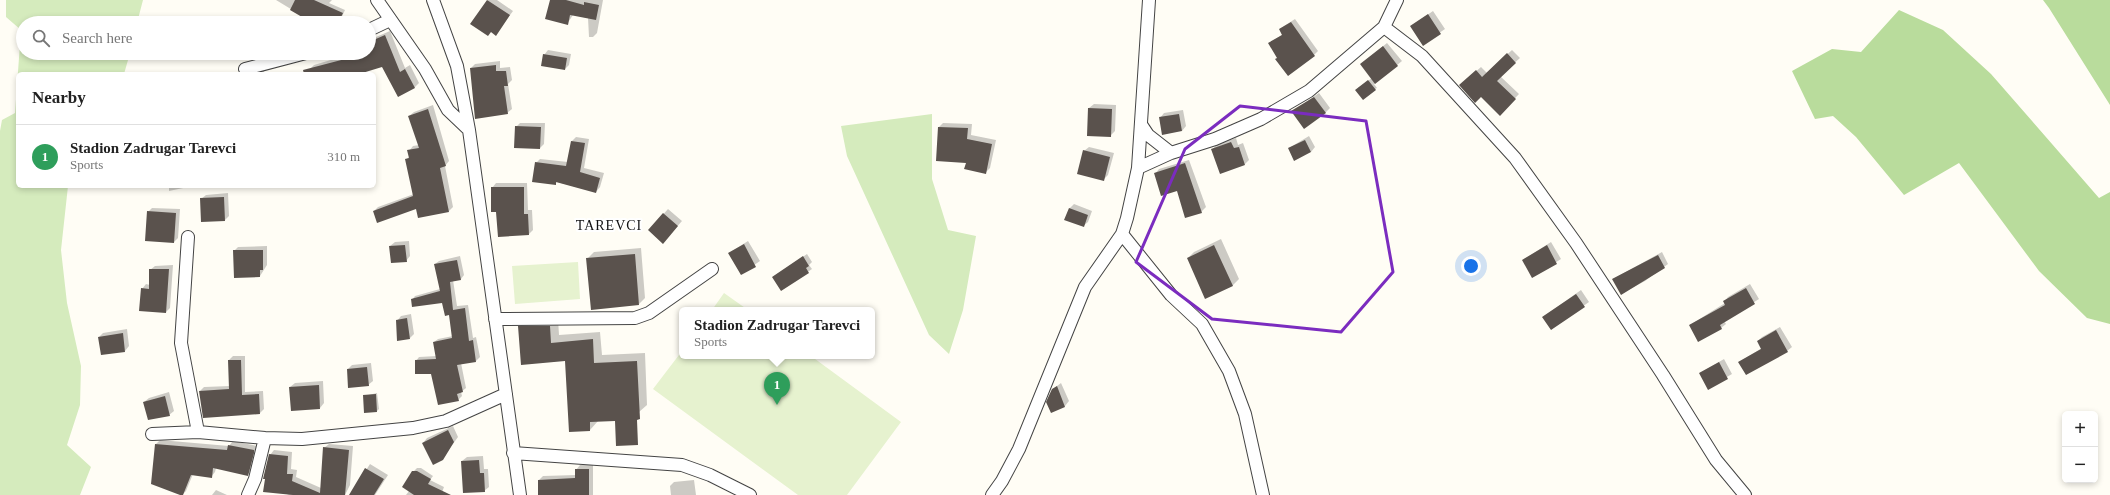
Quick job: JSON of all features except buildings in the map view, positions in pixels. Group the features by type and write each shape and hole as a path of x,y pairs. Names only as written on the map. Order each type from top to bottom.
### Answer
{"street":[{"path":"377,0 425,69 448,110 469,130"},
{"path":"433,0 456,66 469,130 520,495"},
{"path":"992,495 1002,481 1019,449 1085,287 1122,234 1138,168 1142,126 1149,0"},
{"path":"1138,168 1171,153 1215,139 1261,119 1309,91 1384,27 1397,0"},
{"path":"376,27 390,20"},
{"path":"1384,27 1422,56 1515,158 1580,250 1663,375 1716,460 1746,495"},
{"path":"245,69 279,60"},
{"path":"1142,126 1148,135 1171,153"},
{"path":"1122,234 1172,295 1202,324 1229,371 1245,414 1263,495"},
{"path":"188,238 181,343 198,432"},
{"path":"495,319 635,318 649,313 712,269"},
{"path":"152,434 198,432 265,438 302,439 413,428 446,421 506,394"},
{"path":"248,495 255,479 265,438"},
{"path":"513,453 682,464 710,475 750,495"}],"highlighted area":[{"path":"1240,106 1366,121 1393,272 1341,332 1212,319 1136,262 1185,149"}],"green space":[{"path":"6,0 143,0 139,16 16,16 16,26 6,17"},
{"path":"2043,0 2110,0 2110,105 2049,8"},
{"path":"1899,10 1943,30 1991,74 2099,198 2110,192 2110,324 2087,318 2039,271 1959,163 1904,195 1856,137 1833,116 1815,119 1792,71 1832,49 1861,52"},
{"path":"19,60 128,60 125,72 18,72"},
{"path":"16,99 16,188 68,188 61,250 67,303 81,366 80,405 67,445 91,467 80,495 0,495 0,131 2,120 15,113"},
{"path":"932,114 932,179 948,230 976,236 963,310 949,354 929,335 847,156 841,126"},
{"path":"578,262 580,299 515,304 512,266"},
{"path":"724,293 744,307 714,307"},
{"path":"679,355 679,359 815,359 901,422 847,495 798,495 653,389"}],"place":[{"name":"Stadion Zadrugar Tarevci","path":"777,405"}],"district":[{"name":"TAREVCI","path":"609,225"}]}
